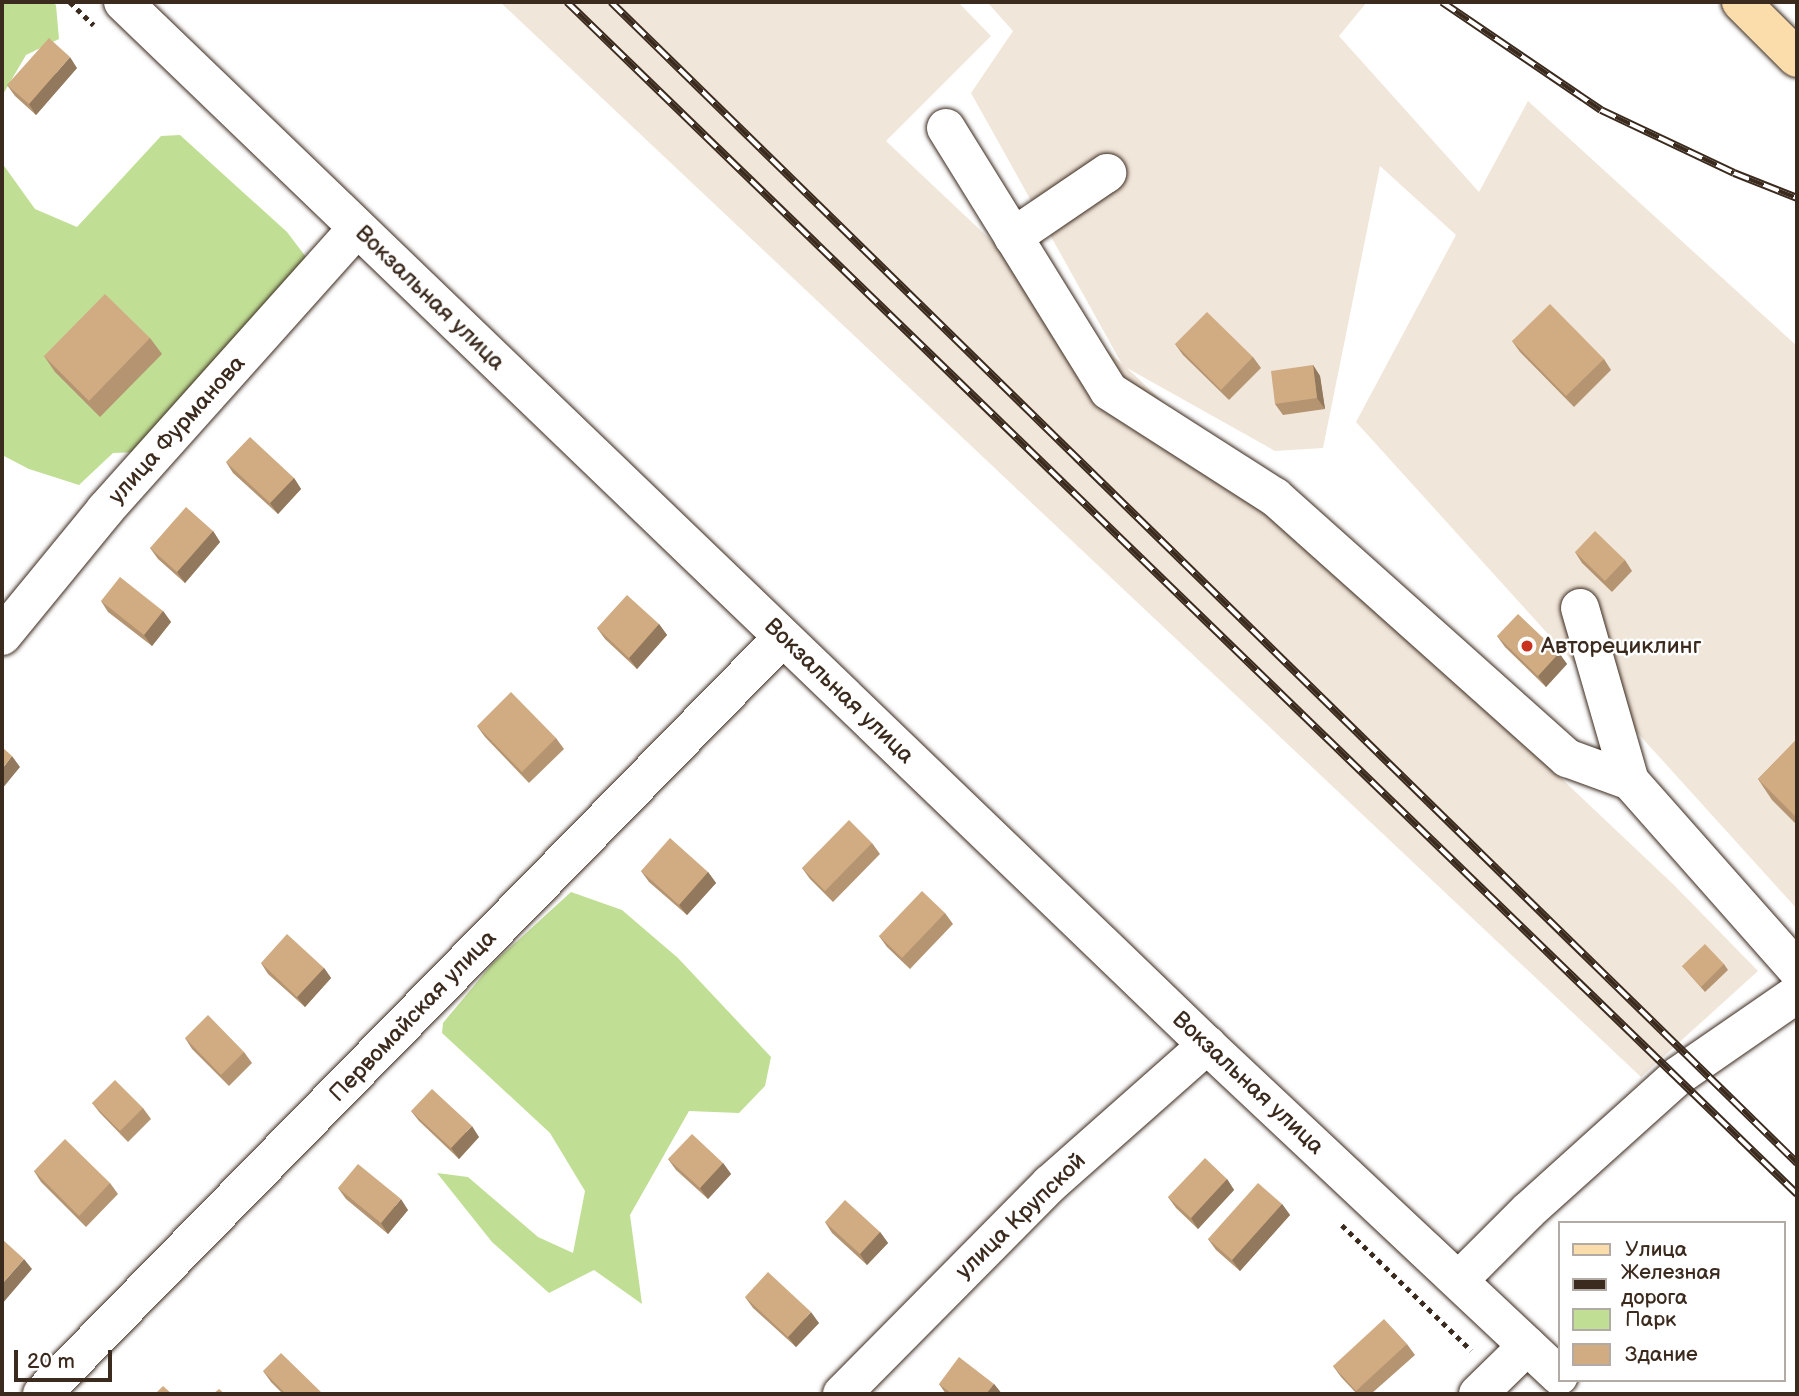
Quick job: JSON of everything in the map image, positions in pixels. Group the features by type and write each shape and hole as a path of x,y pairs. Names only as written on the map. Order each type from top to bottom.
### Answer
{"main road":[{"path":"1741,2 1797,58"}],"street":[{"name":"Вокзальная улица","path":"123,2 1207,1045 1558,1375"},
{"path":"946,128 1109,391 1275,497 1567,758 1630,781"},
{"path":"1013,237 1107,173"},
{"name":"улица Фурманова","path":"2,636 105,510 357,228"},
{"path":"1580,608 1630,781 1797,970"},
{"name":"Первомайская улица","path":"43,1394 783,637"},
{"path":"1459,1280 1528,1211 1678,1076 1797,993"},
{"name":"улица Крупской","path":"842,1394 1050,1184 1207,1045"},
{"path":"1478,1394 1527,1346"},
{"path":"1566,1382 1579,1394"}],"shaded area":[{"path":"500,2 958,2 991,36 886,141 1122,364 971,93 1013,31 987,2 1367,2 1339,36 1479,192 1528,101 1797,346 1797,909 1356,422 1456,235 1380,166 1323,448 1275,451 1127,368 1674,885 1758,971 1641,1077"}],"green space":[{"path":"2,2 52,2 56,5 59,39 26,55 2,96"},
{"path":"180,135 287,232 306,257 139,452 113,453 79,485 29,469 2,455 2,163 35,209 77,227 161,136"},
{"path":"571,892 622,910 678,958 771,1057 765,1086 739,1113 689,1111 630,1215 642,1304 594,1270 549,1293 492,1242 437,1173 468,1177 538,1237 573,1253 585,1191 550,1133 442,1033 443,1023 492,964"}],"building":[{"path":"49,38 70,57 29,104 7,85"},
{"path":"105,294 150,338 89,401 44,356"},
{"path":"1550,304 1604,359 1566,396 1512,341"},
{"path":"1207,312 1253,357 1221,390 1175,344"},
{"path":"1313,365 1317,398 1275,404 1271,371"},
{"path":"250,437 294,478 270,503 226,462"},
{"path":"186,507 213,531 177,572 150,548"},
{"path":"1595,531 1625,560 1605,581 1575,552"},
{"path":"120,577 163,611 144,635 101,601"},
{"path":"627,595 659,624 629,658 597,628"},
{"path":"1518,614 1559,653 1538,676 1497,636"},
{"path":"511,692 556,738 522,772 477,726"},
{"path":"1797,739 1797,818 1758,779"},
{"path":"2,747 12,756 2,769"},
{"path":"849,820 872,843 825,891 802,868"},
{"path":"670,838 708,872 679,905 641,871"},
{"path":"922,891 945,913 902,958 879,936"},
{"path":"287,934 324,968 297,997 261,963"},
{"path":"1705,944 1724,964 1701,987 1682,966"},
{"path":"208,1015 244,1052 221,1075 185,1038"},
{"path":"115,1080 143,1108 120,1131 92,1103"},
{"path":"432,1089 472,1126 451,1148 411,1111"},
{"path":"692,1134 723,1163 700,1188 668,1159"},
{"path":"65,1139 110,1183 79,1216 34,1171"},
{"path":"1205,1158 1227,1179 1191,1218 1168,1197"},
{"path":"358,1164 401,1199 381,1223 338,1188"},
{"path":"1258,1183 1282,1204 1232,1260 1208,1239"},
{"path":"845,1200 880,1232 860,1254 825,1222"},
{"path":"2,1239 24,1259 2,1284"},
{"path":"768,1272 811,1312 788,1337 745,1297"},
{"path":"1384,1319 1407,1344 1356,1391 1333,1366"},
{"path":"281,1353 323,1394 286,1394 263,1371"},
{"path":"959,1357 994,1384 986,1394 952,1394 939,1384"},
{"path":"163,1386 172,1394 155,1394"}],"railway":[{"path":"567,2 1797,1194"},
{"path":"611,2 1797,1163"},
{"path":"1442,2 1601,110 1734,173 1797,198"}],"place":[{"name":"Авторециклинг","path":"1527,646"}]}
